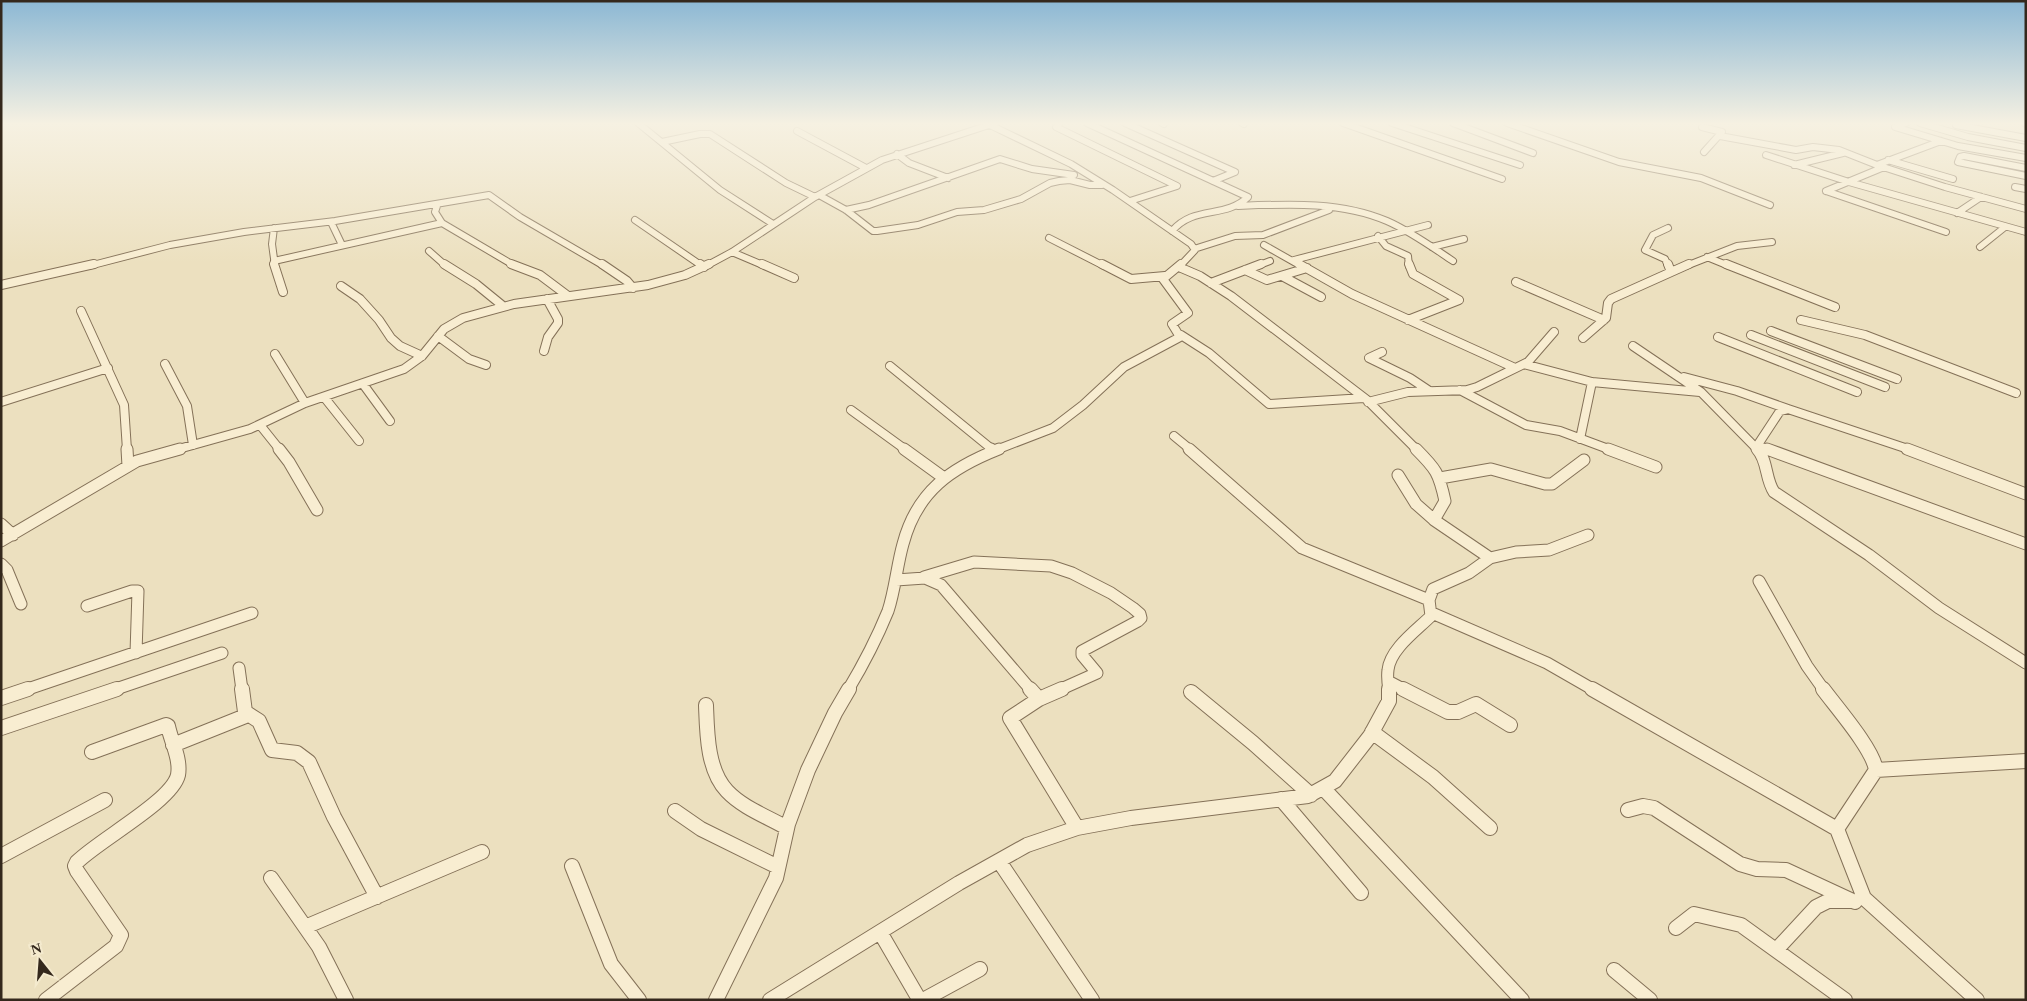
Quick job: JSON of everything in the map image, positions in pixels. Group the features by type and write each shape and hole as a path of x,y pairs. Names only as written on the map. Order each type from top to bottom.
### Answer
{"street":[{"path":"695,170 720,190 773,224"},
{"path":"767,170 786,182 846,210 877,232 918,225 957,212 984,210 1021,199 1050,183 1058,181 1070,180 1090,185 1105,186"},
{"path":"1,541 128,466 152,456 260,425 305,403 404,369 422,356 438,336 451,324 463,318 504,306 648,285 704,267 732,252 817,196 863,170"},
{"path":"926,170 948,178"},
{"path":"846,210 869,205 970,170"},
{"path":"1037,170 1070,174 1105,186"},
{"path":"1080,170 1192,244 1194,249"},
{"path":"1130,202 1177,186 1144,170"},
{"path":"1188,170 1248,197 1237,206"},
{"path":"1213,181 1235,172 1230,170"},
{"path":"1476,170 1502,179"},
{"path":"1659,170 1701,178 1770,205"},
{"path":"1809,170 2026,232"},
{"path":"1873,170 1826,191 1946,232"},
{"path":"1892,170 2026,209"},
{"path":"1920,170 1953,180"},
{"path":"1995,170 2026,176"},
{"path":"2015,187 2026,189"},
{"path":"1,285 170,245 244,232 331,222 492,196 520,217 581,251 628,281 633,288"},
{"path":"1957,213 1981,197"},
{"path":"1172,231 1177,222 1184,218 1237,206 1284,205 1334,208 1360,212 1385,220 1454,260"},
{"path":"436,206 435,212 442,223 510,264 538,274 568,296"},
{"path":"1049,238 1129,278 1165,276 1180,267 1194,249 1235,236 1266,234 1334,208"},
{"path":"635,220 704,267"},
{"path":"331,222 342,246"},
{"path":"274,260 442,223"},
{"path":"1294,260 1378,236 1428,225"},
{"path":"1980,247 2005,226"},
{"path":"274,228 272,240 274,260 278,280 283,292"},
{"path":"1668,228 1658,230 1651,236 1645,250 1665,259 1671,272"},
{"path":"1378,236 1384,244 1408,256 1410,270 1413,274 1459,300 1408,320"},
{"path":"1432,247 1464,239"},
{"path":"1583,338 1604,320 1608,303 1611,300 1671,272 1737,246 1772,242"},
{"path":"1264,245 1352,294 1408,320 1520,366 1592,382 1701,392"},
{"path":"429,251 446,266 476,284 504,306"},
{"path":"732,252 794,278"},
{"path":"1707,257 1835,307"},
{"path":"1211,283 1270,261"},
{"path":"1180,267 1231,296 1366,400 1435,468 1440,478 1445,501 1433,519"},
{"path":"1245,270 1267,280 1307,268"},
{"path":"1165,276 1164,280 1188,311 1187,315 1172,324 1181,335 1209,353 1269,404 1366,400 1408,392 1460,390 1477,387 1534,357 1554,332"},
{"path":"1282,276 1321,297"},
{"path":"1516,282 1604,320"},
{"path":"341,286 360,300 379,320 391,338 400,346 422,356"},
{"path":"544,351 548,337 558,323 558,319 550,308 547,299"},
{"path":"81,311 124,405 128,466"},
{"path":"1801,320 1865,335 2016,393"},
{"path":"1771,331 1897,379"},
{"path":"716,1000 776,878 787,828 808,770 835,713 859,672 888,610 903,542 918,505 930,490 944,478 994,451 1053,428 1083,405 1124,367 1181,335"},
{"path":"438,336 469,359 486,365"},
{"path":"1751,336 1885,387"},
{"path":"1718,337 1857,392"},
{"path":"1634,346 1679,375 1701,392 1755,445 1763,456 1768,481 1774,492 1869,555 1939,608 2026,663"},
{"path":"1382,352 1369,358 1410,378 1428,390"},
{"path":"275,354 305,403"},
{"path":"165,364 188,406 193,445"},
{"path":"890,366 994,451"},
{"path":"1,402 108,368"},
{"path":"1679,375 1737,391 1943,461 2026,494"},
{"path":"1580,439 1592,382"},
{"path":"363,384 390,421"},
{"path":"1460,390 1526,425 1560,431 1656,467"},
{"path":"324,397 358,441"},
{"path":"1755,445 1780,411 1788,409"},
{"path":"851,410 944,478"},
{"path":"260,425 289,462 317,510"},
{"path":"1174,436 1238,490 1294,543 1302,548 1430,606 1547,663 1837,829 1864,898 1862,903"},
{"path":"1755,445 2026,544"},
{"path":"1440,478 1491,470 1506,472 1545,484 1552,484 1584,460"},
{"path":"1398,475 1416,504 1436,523 1490,558"},
{"path":"1,524 13,535"},
{"path":"770,1000 959,883 1027,845 1077,828 1131,818 1281,799 1317,792 1335,781 1372,732 1388,701 1388,669 1392,658 1430,606 1431,592 1436,586 1469,574 1490,558 1516,552 1549,550 1588,535"},
{"path":"896,580 924,577 974,562 1051,566 1063,568 1091,582 1140,614 1141,618 1138,621 1082,650 1082,654 1097,673 1039,699 1011,716 1011,723 1077,828"},
{"path":"1,564 7,570 21,604"},
{"path":"924,577 934,579 941,585 1039,699"},
{"path":"1759,581 1808,666 1875,762 1876,770 1837,829"},
{"path":"87,606 132,591 138,591 136,653"},
{"path":"1,698 252,613"},
{"path":"1,728 222,653"},
{"path":"239,668 243,709 248,715 259,721 272,750 298,753 308,762 334,817 377,897"},
{"path":"1388,681 1448,712 1458,712 1476,704 1510,725"},
{"path":"1191,692 1253,744 1317,792 1522,1000"},
{"path":"706,705 708,740 722,783 732,795 787,828"},
{"path":"173,745 248,715"},
{"path":"46,1000 119,941 121,935 75,866 79,859 158,800 173,786 178,775 168,726 163,725 92,752"},
{"path":"1372,732 1433,777 1490,828"},
{"path":"1876,770 2000,761 2026,761"},
{"path":"1281,799 1361,893"},
{"path":"1,856 105,800"},
{"path":"1628,810 1643,806 1654,808 1740,864 1758,869 1786,870 1862,903 1977,1000"},
{"path":"675,810 701,830 778,867"},
{"path":"305,927 482,852"},
{"path":"999,861 1092,1000"},
{"path":"572,866 611,964 639,1000"},
{"path":"272,878 319,947 346,1000"},
{"path":"1777,949 1816,907 1836,900 1862,903"},
{"path":"1676,928 1693,914 1741,925 1777,949 1845,1000"},
{"path":"880,932 919,999 925,999 980,969"},
{"path":"1614,970 1650,1000"}]}
